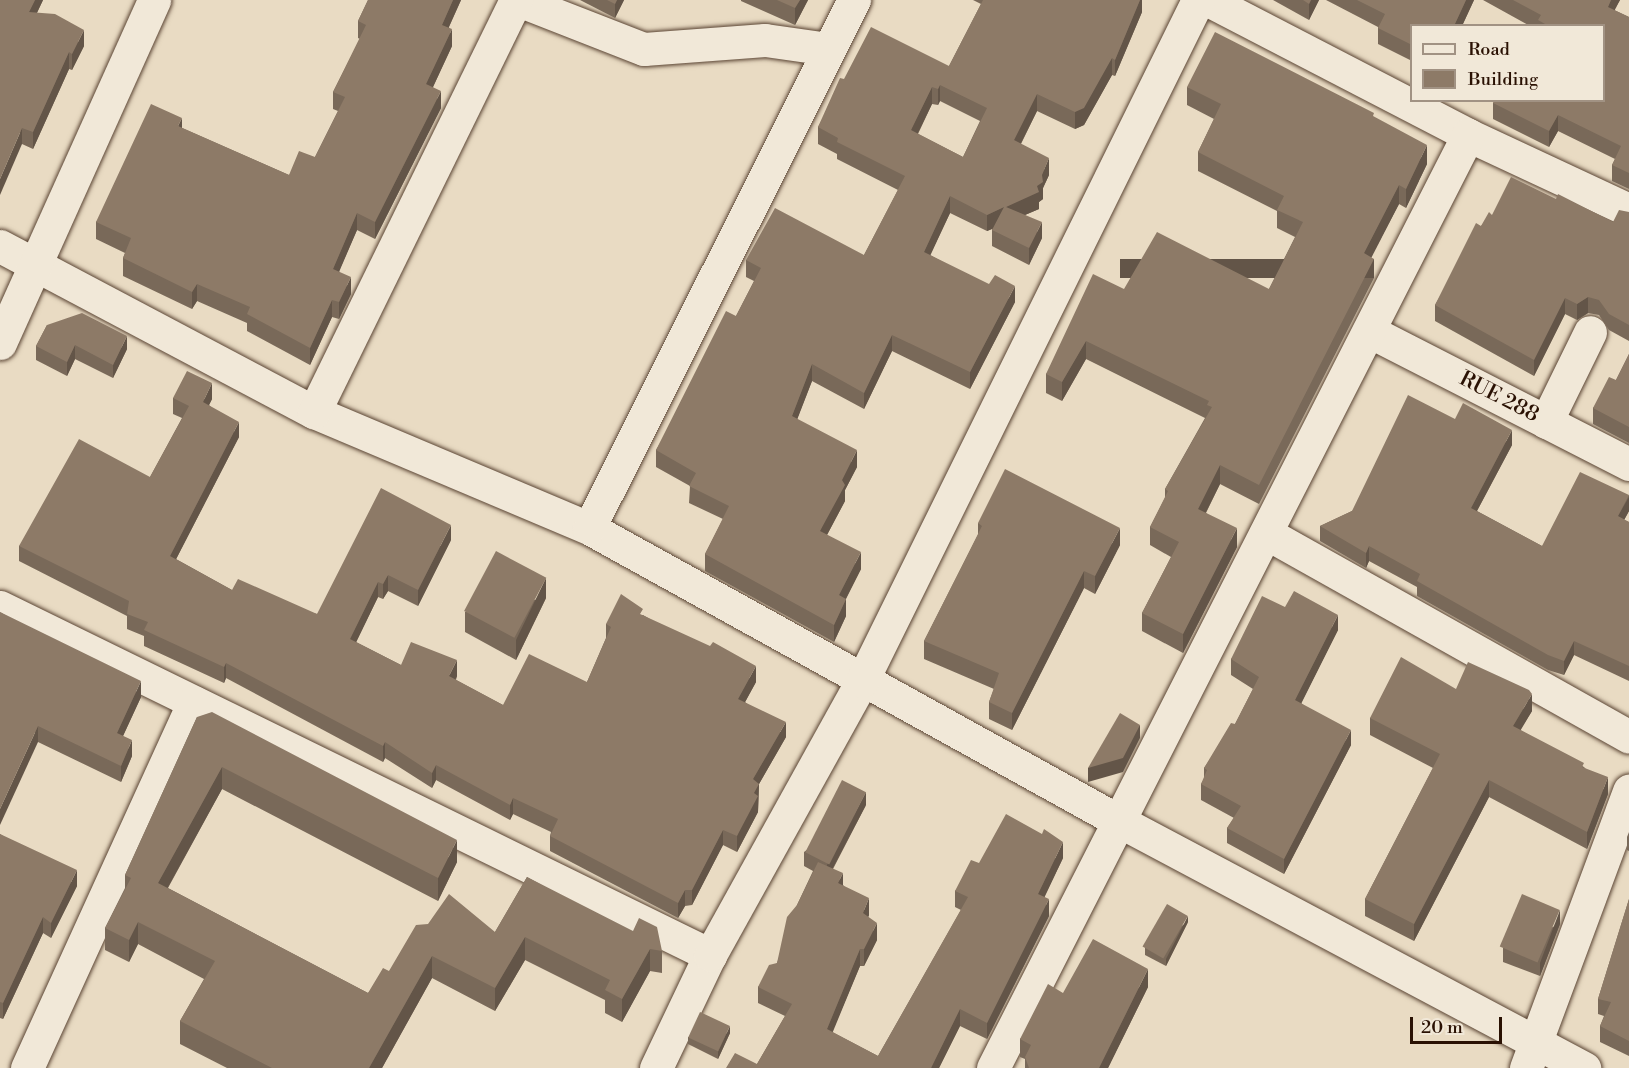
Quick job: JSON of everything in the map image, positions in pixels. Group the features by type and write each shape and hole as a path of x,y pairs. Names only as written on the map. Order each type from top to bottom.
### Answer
{"street":[{"path":"0,343 154,0"},
{"path":"314,412 517,0 644,49 765,40 828,49"},
{"path":"589,528 854,0"},
{"path":"656,1068 710,955 862,681 1198,0"},
{"path":"1208,0 1468,135 1629,210"},
{"path":"993,1068 1468,135"},
{"path":"0,246 314,412 589,528 862,681 1119,821 1530,1056 1584,1068"},
{"name":"RUE 288","path":"1368,331 1629,464"},
{"path":"1546,422 1590,332"},
{"path":"1266,533 1629,737"},
{"path":"0,607 710,955"},
{"path":"27,1068 194,702"},
{"path":"1530,1056 1629,791"}],"building":[{"path":"0,0 35,0 29,12 55,14 84,30 72,54 69,52 33,132 22,128 0,179"},
{"path":"368,0 453,0 442,25 452,29 426,84 441,91 375,222 357,213 333,269 351,277 339,302 332,300 310,348 247,314 250,307 197,284 192,292 123,258 131,238 96,222 151,104 182,118 178,126 289,175 299,151 315,157 345,97 333,92 366,25 358,21"},
{"path":"777,0 800,0 795,8"},
{"path":"983,0 1140,0 1115,60 1112,58 1084,108 1075,112 1037,94 1014,140 1049,158 1042,175 1043,182 1037,186 1039,192 1006,207 1042,222 1029,248 992,230 1004,207 987,215 950,196 924,252 989,284 995,275 1015,286 970,372 892,335 864,393 812,364 792,416 857,450 842,480 845,485 820,531 861,552 839,595 846,599 834,625 705,554 729,506 689,486 696,473 656,450 726,311 736,316 761,268 746,260 775,208 864,255 905,176 837,142 838,138 818,127 840,78 844,79 871,27 949,66","holes":["940,85 987,108 963,157 911,130 932,87 938,89"]},
{"path":"1357,0 1466,0 1455,24 1410,24 1410,44 1378,28 1385,14"},
{"path":"1513,0 1611,0 1608,7 1629,17 1629,173 1612,165 1621,146 1558,115 1549,131 1493,103 1605,102 1605,24 1545,24 1538,20 1541,15"},
{"path":"1215,32 1374,113 1373,116 1427,145 1406,189 1399,185 1364,253 1374,259 1259,485 1220,465 1198,509 1237,528 1183,634 1142,613 1179,542 1150,527 1168,491 1165,489 1212,407 1207,405 1209,401 1086,341 1062,382 1046,374 1093,274 1124,289 1157,232 1269,289 1303,222 1277,210 1284,196 1198,152 1221,104 1187,87"},
{"path":"1511,177 1556,199 1558,194 1613,222 1619,210 1629,212 1629,325 1609,314 1599,300 1588,297 1577,304 1565,298 1534,360 1435,305 1476,223 1481,226 1489,212 1492,215"},
{"path":"82,313 127,336 113,365 75,345 67,362 36,346 47,325"},
{"path":"1629,354 1629,427 1593,408 1609,377 1616,380"},
{"path":"187,371 212,383 203,402 239,422 170,556 232,590 238,579 317,614 381,488 451,525 418,590 388,575 383,584 378,582 350,639 401,665 411,642 457,660 449,676 503,705 529,654 587,682 611,627 606,624 621,594 643,609 640,614 710,646 713,642 756,666 738,699 786,722 753,779 759,784 754,793 758,796 737,836 723,830 692,890 685,890 678,903 550,836 558,819 513,798 510,805 436,765 432,773 385,742 383,746 226,663 224,667 144,630 148,622 127,614 129,601 19,546 79,439 150,477 189,406 173,398"},
{"path":"1408,395 1455,419 1463,403 1512,430 1471,508 1542,546 1580,472 1629,495 1618,516 1629,522 1629,666 1574,641 1564,661 1548,655 1417,581 1420,574 1369,546 1366,553 1320,526 1352,511"},
{"path":"1005,469 1120,528 1095,576 1084,571 1012,713 989,702 999,673 924,641 982,526 978,523"},
{"path":"496,551 546,578 514,638 464,611"},
{"path":"1294,591 1338,615 1295,700 1351,730 1284,859 1227,828 1241,806 1201,784 1207,770 1204,768 1231,723 1235,724 1259,677 1231,659 1262,596 1285,607"},
{"path":"0,612 141,681 117,733 132,740 121,766 38,726 0,809"},
{"path":"1401,657 1456,689 1468,662 1529,690 1532,694 1513,726 1584,763 1582,767 1608,777 1587,832 1489,780 1414,924 1365,899 1440,754 1370,718"},
{"path":"212,712 457,840 438,878 222,767 158,883 368,993 383,968 389,971 416,925 428,924 449,894 495,932 527,877 633,931 639,918 657,927 662,951 650,949 622,999 605,990 610,980 525,937 495,988 432,956 369,1068 272,1068 180,1021 215,961 138,922 129,940 105,928 131,878 125,875 197,717"},
{"path":"1120,713 1140,725 1123,758 1088,768"},
{"path":"842,780 866,792 829,864 805,852"},
{"path":"1006,814 1042,834 1044,829 1063,842 1038,894 1049,899 987,1023 960,1009 931,1068 726,1068 735,1053 757,1064 792,1004 758,987 769,965 777,963 787,917 797,905 818,862 843,873 838,883 869,898 863,913 877,923 864,949 860,949 827,1029 878,1056 968,897 955,891 971,860 979,863"},
{"path":"0,834 77,870 51,923 43,917 3,1003 0,1002"},
{"path":"1522,894 1560,910 1537,962 1500,946"},
{"path":"1629,899 1629,1041 1600,1026 1611,1002 1598,999"},
{"path":"1167,904 1188,916 1163,958 1142,946"},
{"path":"1093,939 1148,969 1099,1068 1029,1068 1025,1057 1031,1045 1020,1039 1048,984 1063,993"},
{"path":"700,1012 730,1026 718,1051 688,1037"}]}
